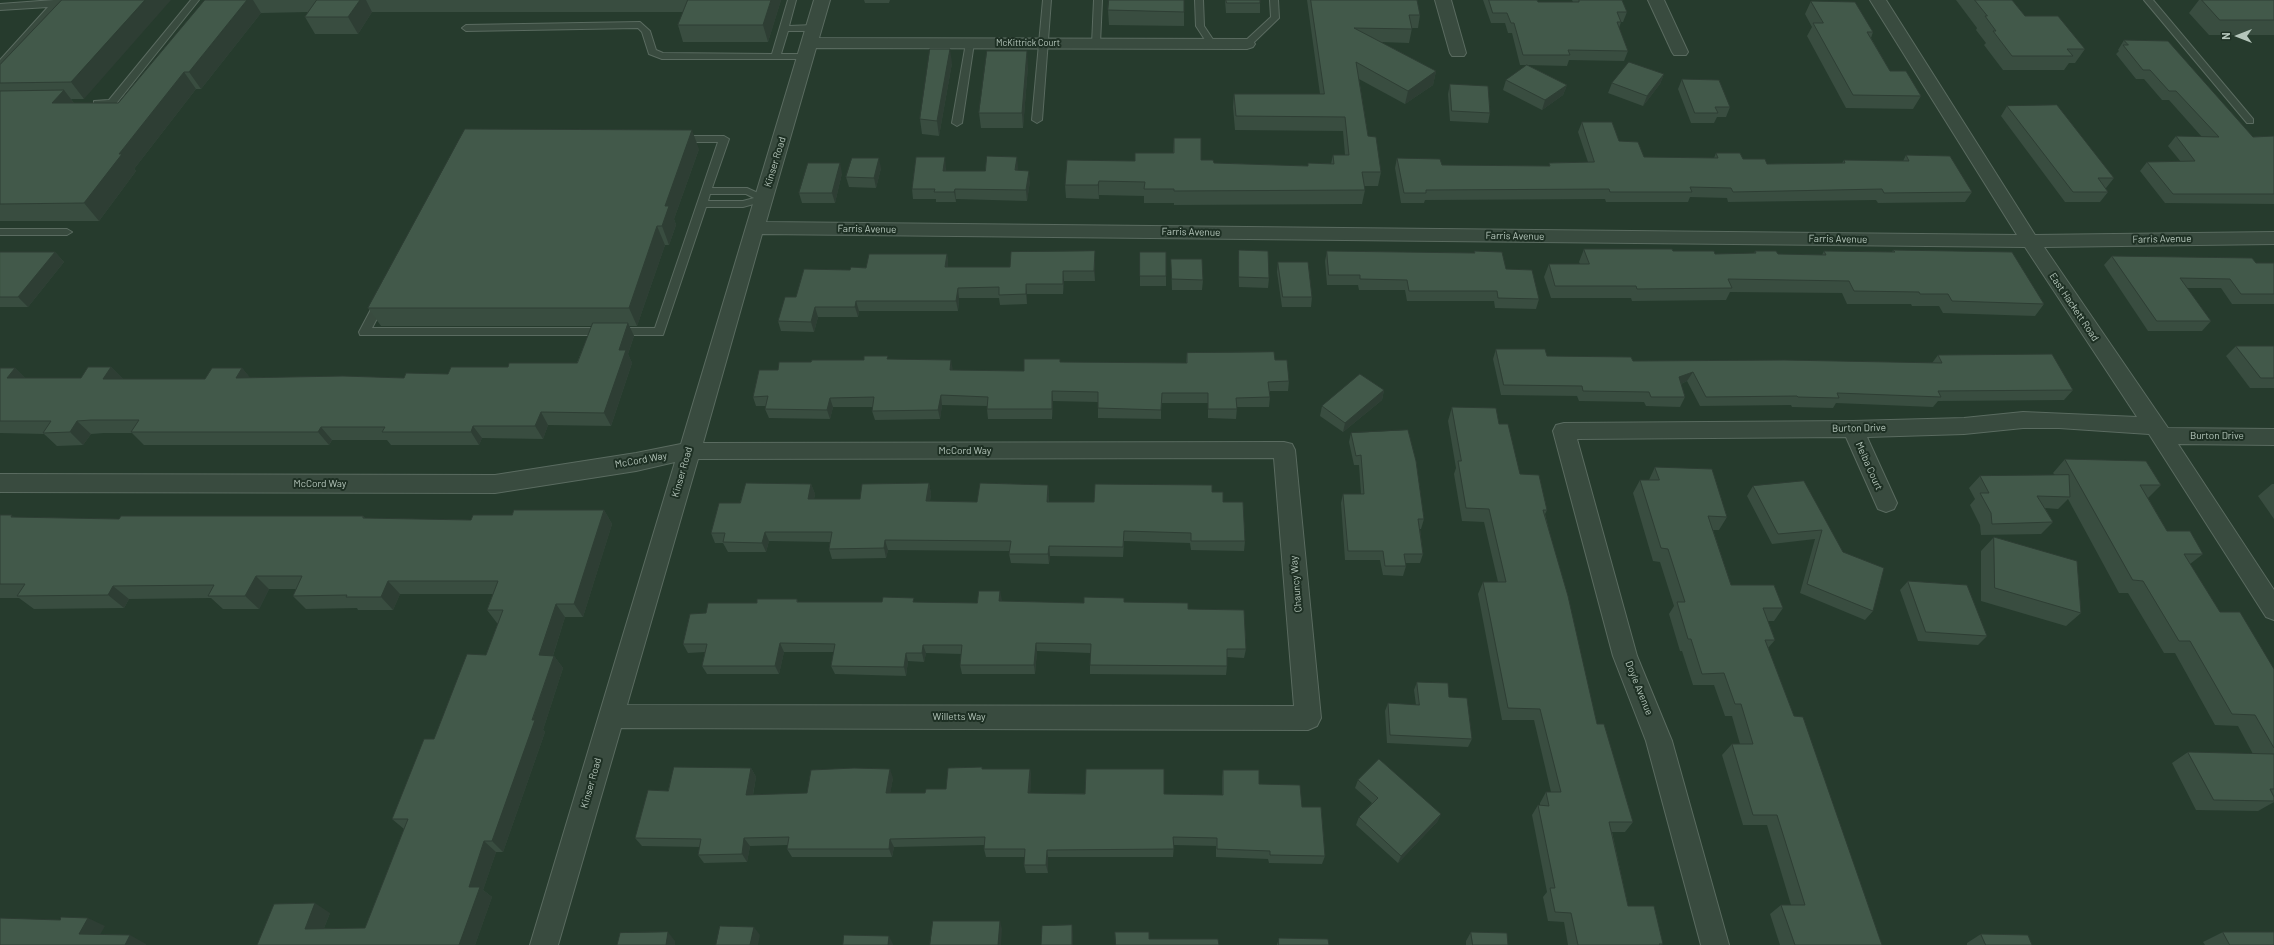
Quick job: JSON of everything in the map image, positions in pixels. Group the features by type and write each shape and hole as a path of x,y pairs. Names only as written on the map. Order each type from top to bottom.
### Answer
{"street":[{"name":"Kinser Road","path":"544,945 688,451 822,0"},
{"path":"1443,0 1458,53"},
{"path":"1656,0 1680,52"},
{"name":"East Hackett Road","path":"1878,0 2030,241 2158,431 2274,610"},
{"name":"McKittrick Court","path":"810,43 1247,44"},
{"name":"Farris Avenue","path":"755,228 2030,241 2274,238"},
{"name":"Burton Drive","path":"1564,430 1853,429 1964,426 2023,420 2059,420 2158,431 2274,437"},
{"name":"Melba Court","path":"1853,429 1886,503"},
{"name":"Doyle Avenue","path":"1564,430 1625,656 1659,741 1715,945"},
{"name":"McCord Way","path":"0,483 495,484 636,462 688,451 1284,450"},
{"name":"Chauncy Way","path":"1284,450 1308,718"},
{"name":"Willetts Way","path":"611,716 1308,718"}],"lane":[{"path":"89,104 112,103 195,0"},
{"path":"776,57 792,0"},
{"path":"1037,120 1047,0"},
{"path":"1096,44 1098,0"},
{"path":"1199,0 1200,26 1212,44"},
{"path":"1247,44 1276,18 1274,0"},
{"path":"2148,0 2250,121"},
{"path":"0,7 56,2"},
{"path":"0,65 56,2"},
{"path":"466,28 640,25 646,31 652,52 662,56 776,57 810,43"},
{"path":"784,29 810,43"},
{"path":"957,123 970,43"},
{"path":"466,139 724,139 707,190 659,332 364,332 466,139"},
{"path":"707,190 747,191 764,198"},
{"path":"703,204 742,204 764,198"},
{"path":"0,232 67,232"}],"building":[{"path":"62,0 145,0 71,82 0,83 0,65"},
{"path":"205,0 247,0 189,72 184,72 119,154 122,154 84,203 0,204 0,91 64,90 52,103 118,103"},
{"path":"317,0 360,0 348,17 305,17"},
{"path":"688,0 771,0 763,25 678,25"},
{"path":"1109,0 1184,0 1184,12 1108,10"},
{"path":"1226,0 1260,0 1260,3 1227,3"},
{"path":"1311,0 1417,0 1420,15 1409,15 1412,29 1354,28 1436,71 1408,91 1356,62 1368,136 1376,137 1381,172 1362,172 1365,190 1174,191 1174,189 1144,189 1145,182 1099,181 1098,185 1065,185 1067,160 1135,161 1135,153 1174,153 1174,138 1201,138 1201,160 1213,160 1214,163 1308,166 1308,163 1334,164 1333,155 1349,155 1345,117 1236,116 1234,94 1324,94"},
{"path":"1489,0 1579,2 1579,0 1622,0 1627,12 1617,12 1621,22 1617,22 1628,51 1568,50 1570,55 1523,55 1514,23 1511,23 1507,13 1493,13"},
{"path":"1975,0 2012,0 2025,16 2058,16 2085,49 2067,49 2073,56 2012,56 1993,31 1996,31"},
{"path":"2202,0 2274,0 2274,20 2220,20"},
{"path":"1811,1 1855,2 1873,32 1867,32 1890,71 1906,71 1921,96 1853,95 1813,23 1823,23"},
{"path":"2124,40 2168,41 2253,137 2274,136 2274,194 2173,194 2147,162 2195,161 2176,136 2219,137 2176,91 2169,91 2150,70 2143,70 2123,45 2128,45"},
{"path":"930,49 950,49 937,121 920,119"},
{"path":"987,51 1027,51 1022,113 979,113"},
{"path":"1629,62 1664,74 1647,96 1612,83"},
{"path":"1527,65 1567,85 1545,100 1506,80"},
{"path":"1682,79 1719,80 1730,107 1715,107 1718,113 1695,113"},
{"path":"1450,84 1488,86 1490,113 1452,111"},
{"path":"2057,105 2114,178 2098,178 2108,192 2073,192 2007,106"},
{"path":"1582,122 1612,122 1619,141 1638,142 1644,157 1718,158 1716,153 1740,153 1743,159 1765,159 1767,164 1845,163 1844,160 1909,161 1906,155 1950,156 1972,192 1884,193 1882,189 1733,192 1731,188 1690,187 1692,192 1610,192 1609,189 1426,190 1426,193 1404,193 1397,158 1440,159 1442,165 1550,166 1549,163 1594,162"},
{"path":"465,129 692,130 665,206 669,206 662,226 657,226 629,308 368,308"},
{"path":"987,156 1017,157 1015,170 1029,171 1026,190 955,189 954,192 934,192 935,189 912,189 916,157 945,157 943,171 985,171"},
{"path":"852,158 879,158 874,178 846,177"},
{"path":"808,163 840,163 832,193 799,193"},
{"path":"1584,249 1672,249 1673,251 1714,251 1715,254 1776,251 1778,254 1826,255 1824,251 1895,252 1893,250 2012,252 2044,304 1952,301 1948,294 1920,294 1919,292 1854,291 1849,281 1728,279 1732,288 1637,289 1636,286 1555,286 1549,264 1589,264"},
{"path":"1239,250 1268,251 1269,278 1239,277"},
{"path":"1095,251 1094,271 1063,271 1063,284 1026,284 1026,294 999,295 999,287 958,288 956,301 856,301 855,307 815,307 811,322 778,321 785,297 796,297 804,269 850,270 851,267 866,268 869,254 947,254 945,267 1010,267 1011,252"},
{"path":"1327,251 1502,252 1506,269 1532,270 1539,299 1498,298 1497,291 1409,291 1407,280 1360,279 1360,275 1329,275"},
{"path":"0,252 55,252 18,297 0,297"},
{"path":"1140,252 1166,252 1166,276 1140,276"},
{"path":"2112,256 2252,258 2256,263 2274,263 2274,294 2241,294 2230,279 2180,278 2211,321 2157,321"},
{"path":"1171,259 1202,259 1203,280 1172,279"},
{"path":"1278,262 1308,262 1312,297 1283,297"},
{"path":"593,323 628,323 619,350 626,350 604,413 541,412 535,426 473,426 471,432 382,432 385,427 321,427 318,432 131,432 139,420 91,420 77,421 70,432 43,433 51,421 0,421 0,368 15,368 7,378 81,378 88,367 111,367 103,379 205,379 212,368 242,368 236,378 343,376 404,378 406,373 448,374 451,367 508,367 509,363 577,363"},
{"path":"2236,346 2274,346 2274,378 2261,378"},
{"path":"1496,349 1545,349 1547,356 1631,357 1633,361 1784,360 1942,363 1938,355 2052,354 2073,390 1938,391 1941,397 1837,393 1839,398 1797,396 1706,397 1693,372 1679,377 1685,397 1651,397 1649,392 1583,391 1582,386 1504,385"},
{"path":"1274,352 1275,360 1287,360 1289,381 1268,382 1270,397 1236,398 1237,409 1208,409 1208,393 1162,393 1161,410 1098,408 1098,392 1052,391 1052,409 987,409 988,397 941,395 938,410 872,411 874,397 830,398 827,410 765,409 768,396 753,397 759,370 778,370 779,362 811,362 812,360 864,360 864,356 888,356 887,359 951,360 950,370 1024,371 1024,359 1060,359 1060,362 1187,363 1187,353"},
{"path":"1360,374 1384,390 1345,423 1322,406"},
{"path":"1452,407 1496,408 1499,424 1508,424 1520,474 1539,475 1547,510 1543,510 1568,596 1597,724 1604,724 1633,822 1609,822 1628,906 1654,906 1663,944 1578,945 1571,913 1555,912 1550,888 1555,888 1538,805 1549,806 1546,792 1561,792 1540,709 1508,708 1483,582 1506,582 1489,509 1466,508 1458,461 1461,461"},
{"path":"1408,430 1416,461 1424,519 1418,519 1423,554 1404,554 1406,566 1385,566 1383,551 1348,551 1343,494 1364,494 1361,455 1356,456 1351,433"},
{"path":"2065,459 2146,461 2161,485 2140,485 2167,531 2190,531 2203,554 2184,554 2220,612 2240,612 2274,669 2274,748 2255,715 2232,714 2190,641 2179,641 2143,581 2133,580"},
{"path":"1655,467 1712,469 1727,517 1708,516 1731,585 1774,585 1783,608 1763,608 1775,640 1765,640 1794,716 1803,717 1882,945 1795,945 1781,905 1805,905 1777,815 1753,815 1732,744 1753,744 1741,704 1735,704 1724,673 1702,674 1691,639 1688,639 1677,602 1685,602 1668,549 1661,548 1640,480 1659,480"},
{"path":"2069,475 2070,497 2037,496 2053,522 1992,524 1991,513 1980,493 1989,493 1980,476"},
{"path":"1804,481 1843,552 1884,568 1873,611 1807,584 1822,530 1778,534 1753,486"},
{"path":"746,483 811,484 808,499 860,499 862,484 929,483 926,501 977,502 980,483 1048,485 1047,502 1094,502 1095,484 1212,485 1212,492 1223,492 1223,502 1243,502 1245,541 1191,541 1191,533 1124,531 1123,547 1049,546 1048,554 1009,554 1011,541 885,540 884,548 829,549 832,532 765,532 762,543 723,542 725,533 711,533 719,503 740,503"},
{"path":"514,510 604,510 574,604 556,604 539,655 554,656 532,720 535,720 492,841 484,841 469,887 480,887 459,945 257,945 274,904 315,903 305,929 365,928 408,819 392,819 424,739 434,739 467,654 486,655 503,610 487,610 498,581 388,581 381,597 346,597 347,595 293,596 302,576 256,576 245,596 208,596 214,585 113,586 108,595 17,596 25,584 0,584 0,515 12,515 11,517 119,519 121,516 363,516 363,518 471,520 473,515 512,515"},
{"path":"1994,537 2077,561 2081,613 1995,588"},
{"path":"1908,581 1967,585 1987,636 1926,632"},
{"path":"979,591 1000,591 999,601 1084,603 1084,597 1124,598 1124,602 1188,603 1188,609 1244,610 1246,649 1227,649 1227,666 1090,665 1091,644 1036,643 1034,665 960,665 962,645 923,645 922,653 906,653 904,667 831,666 835,644 780,643 775,666 702,666 707,644 683,644 690,614 706,613 708,603 757,603 757,599 797,599 797,602 882,602 883,597 914,598 913,602 977,603"},
{"path":"1417,682 1448,683 1449,697 1467,698 1472,739 1390,735 1388,703 1419,705"},
{"path":"2188,752 2274,754 2274,789 2270,789 2274,797 2274,801 2214,800"},
{"path":"1379,759 1441,814 1401,856 1359,817 1378,798 1358,780"},
{"path":"674,767 751,768 746,795 807,793 811,770 854,768 890,769 886,793 925,793 926,789 946,789 948,768 982,767 982,769 1030,769 1028,793 1085,794 1086,769 1164,769 1164,794 1223,795 1223,770 1259,770 1259,784 1300,785 1302,807 1321,807 1325,856 1270,855 1270,851 1217,849 1217,838 1173,837 1174,849 1047,850 1046,865 1024,865 1025,849 984,849 985,837 890,839 889,849 787,849 789,837 744,838 742,854 698,855 701,839 635,838 648,790 668,791"},
{"path":"61,917 88,918 79,934 130,935 125,945 0,945 0,918 60,920"},
{"path":"933,921 1000,921 998,945 930,945"},
{"path":"1072,925 1072,945 1041,945 1042,926"},
{"path":"720,926 754,927 750,945 716,945"},
{"path":"668,932 666,945 617,945 620,933"},
{"path":"1115,932 1149,932 1149,939 1218,939 1219,945 1116,945"},
{"path":"1471,932 1507,933 1508,945 1473,945"},
{"path":"2223,932 2274,932 2274,945 2230,945"},
{"path":"1981,934 2028,935 2032,945 1986,945"},
{"path":"844,935 889,936 888,945 843,945"},
{"path":"1279,938 1328,939 1329,945 1279,945"}]}
